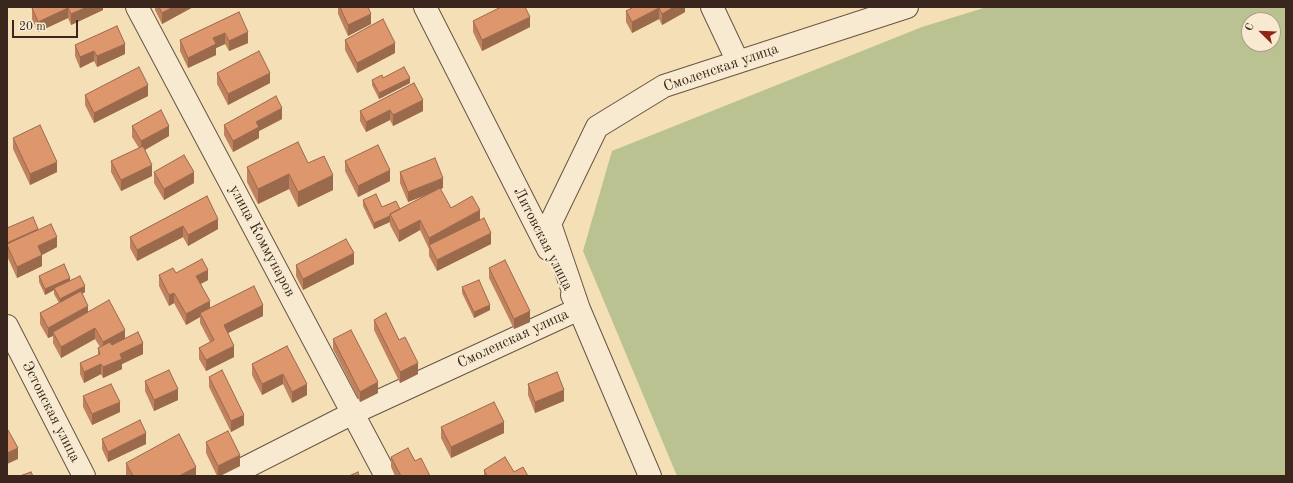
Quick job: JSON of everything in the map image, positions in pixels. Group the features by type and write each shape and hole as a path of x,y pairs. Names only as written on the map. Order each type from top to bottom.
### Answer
{"street":[{"name":"улица Коммунаров","path":"137,7 386,476"},
{"name":"Литовская улица","path":"425,7 579,309 650,476"},
{"path":"712,7 738,62"},
{"name":"Смоленская улица","path":"228,476 353,412 579,309 550,224 597,127 664,86 907,7"},
{"name":"Эстонская улица","path":"7,326 84,476"}],"green space":[{"path":"987,7 1286,7 1286,476 677,476 583,251 612,151 922,27"}],"building":[{"path":"87,7 71,14 68,8 38,22 32,8"},
{"path":"159,7 173,7 162,13"},
{"path":"340,7 368,7 371,14 348,25"},
{"path":"501,7 525,7 530,17 482,40 473,21"},
{"path":"634,7 674,7 662,14 659,8 632,22 626,11"},
{"path":"239,12 248,32 229,41 225,33 213,38 216,44 188,58 180,40"},
{"path":"383,19 395,43 357,63 345,40"},
{"path":"117,26 125,44 97,56 94,51 80,57 75,45"},
{"path":"259,51 270,73 228,94 217,73"},
{"path":"139,67 148,85 94,113 85,95"},
{"path":"404,67 410,78 379,93 372,80 382,75 383,78"},
{"path":"414,83 423,100 393,115 390,110 366,122 360,111"},
{"path":"276,96 282,108 256,122 259,127 233,141 224,125"},
{"path":"161,110 169,126 141,141 132,126"},
{"path":"40,125 57,162 30,174 13,138"},
{"path":"298,142 308,163 324,156 333,175 298,192 289,174 258,189 247,167"},
{"path":"378,145 390,170 358,186 345,161"},
{"path":"143,146 152,165 121,180 111,161"},
{"path":"184,155 194,172 164,189 154,172"},
{"path":"435,158 443,178 408,192 400,172"},
{"path":"440,188 451,208 472,196 480,210 429,238 420,220 399,231 390,214"},
{"path":"376,194 382,207 396,201 400,209 390,214 390,216 374,223 363,200"},
{"path":"207,196 218,219 188,235 183,226 137,250 130,237"},
{"path":"33,217 38,229 7,243 7,228"},
{"path":"484,218 491,233 437,260 429,245"},
{"path":"51,224 57,237 38,246 42,255 17,267 7,244"},
{"path":"346,239 354,253 303,279 296,265"},
{"path":"202,259 208,270 196,276 210,301 186,314 174,293 169,295 159,275 173,268 176,273"},
{"path":"505,260 530,311 514,319 489,268"},
{"path":"64,264 70,278 45,289 39,276"},
{"path":"80,276 85,286 60,299 54,288"},
{"path":"479,280 490,305 474,312 462,287"},
{"path":"254,286 263,305 224,325 234,346 206,360 199,348 214,340 200,313"},
{"path":"81,291 88,306 48,328 40,313"},
{"path":"109,300 125,330 103,342 95,328 61,347 53,332"},
{"path":"386,313 399,340 405,337 418,363 400,372 374,320"},
{"path":"351,330 378,382 360,392 333,339"},
{"path":"138,332 143,343 120,354 122,359 103,367 101,364 84,372 80,363 100,354 98,348 110,342 112,345"},
{"path":"287,346 307,384 292,392 283,374 262,384 252,364"},
{"path":"169,370 178,389 154,400 145,381"},
{"path":"222,370 244,415 231,421 209,377"},
{"path":"557,372 564,390 535,402 528,384"},
{"path":"111,384 120,402 92,414 83,396"},
{"path":"494,402 504,422 451,447 441,427"},
{"path":"140,420 146,433 108,452 102,439"},
{"path":"7,430 18,448 7,453"},
{"path":"228,431 240,455 218,466 206,442"},
{"path":"179,434 196,467 179,476 133,476 126,463"},
{"path":"408,448 415,461 421,458 430,476 401,476 391,457"},
{"path":"505,457 514,472 523,467 528,476 487,476 484,470"},
{"path":"31,472 33,476 20,476"},
{"path":"358,472 359,476 349,476"}]}
